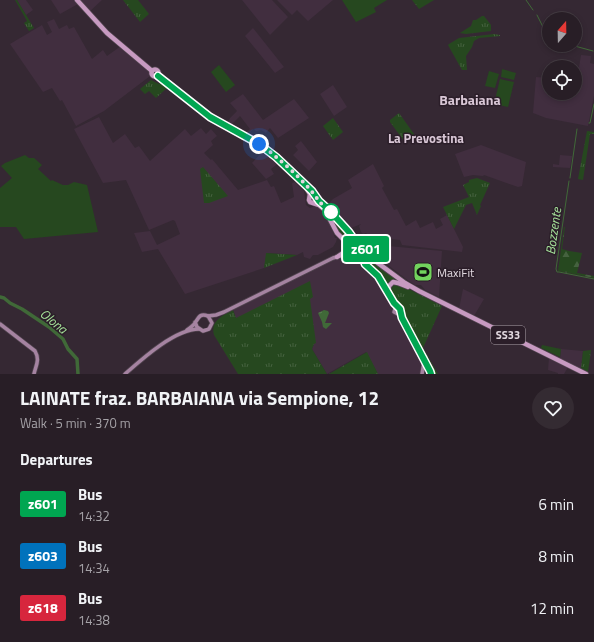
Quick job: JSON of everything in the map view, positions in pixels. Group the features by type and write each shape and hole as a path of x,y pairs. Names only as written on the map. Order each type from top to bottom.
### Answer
{"main road":[{"path":"78,2 107,33 152,71 158,71 158,76 210,117 266,148 300,180 314,197 329,210 366,250 364,258 366,266 377,274 399,311 424,359 426,369 430,374"},
{"path":"314,197 316,202 314,204"},
{"path":"125,374 153,351 185,332 203,314 208,316 216,316 345,253 347,249 346,244 339,237 325,210 321,206 309,201 314,197"},
{"path":"338,234 348,244 355,260 364,258"},
{"path":"337,257 352,254 355,248 362,247"},
{"name":"SS33","path":"364,258 372,258 405,283 419,291 586,374"},
{"path":"388,293 389,285 394,282 419,291"},
{"path":"394,303 394,309 397,307 399,311"},
{"path":"185,332 199,329 209,329 216,318 224,312"},
{"path":"208,316 212,324"},
{"path":"196,322 199,329"},
{"path":"0,324 35,351 38,361 34,374"},
{"path":"422,374 426,369"}],"shaded area":[{"path":"17,0 26,0 33,10 26,15"},
{"path":"51,0 75,0 78,4 60,14"},
{"path":"77,0 102,0 88,13"},
{"path":"242,0 272,0 288,17 270,35"},
{"path":"277,0 333,0 308,21 297,10 292,15"},
{"path":"54,19 59,29 67,25 69,29 74,27 92,59 103,50 107,56 121,46 154,73 104,111 76,126 62,100 60,101 52,88 43,92 10,44 42,25 47,35 52,32 47,22"},
{"path":"253,28 284,67 275,73 245,36"},
{"path":"581,55 591,56 590,63 594,64 594,96 588,126 546,118 533,113 536,77 542,77 542,100 582,100 582,60 580,60"},
{"path":"333,85 347,107 334,116 320,94"},
{"path":"243,94 263,120 294,99 309,118 278,138 270,128 266,133 261,130 256,131 254,129 244,136 242,135 250,129 240,116 229,127 226,126 230,118 237,111 230,103"},
{"path":"99,117 113,143 125,134 135,148 139,146 150,161 185,129 191,136 201,128 206,134 211,129 217,136 211,141 213,145 204,153 211,160 212,159 238,190 267,180 271,187 274,186 281,203 294,197 292,183 295,182 304,191 306,205 310,208 315,206 322,208 330,223 335,238 337,238 336,242 333,247 318,255 313,255 310,259 304,257 303,252 297,255 267,253 264,268 185,294 158,249 142,252 134,233 150,231 157,245 180,234 175,221 173,220 149,230 126,180 103,183 74,129"},
{"path":"301,141 317,162 309,171 293,155 298,150 295,146"},
{"path":"481,145 526,162 522,186 518,187 484,175 464,177 455,154"},
{"path":"265,149 280,162 271,169 274,174 266,179 252,163"},
{"path":"560,155 572,156 570,168 553,167 553,164 559,165"},
{"path":"373,164 384,186 382,188 394,210 397,209 406,226 416,220 420,228 433,222 436,229 443,225 440,219 447,215 463,247 462,252 402,245 400,240 390,239 391,244 387,243 380,245 375,239 374,241 366,233 363,234 361,232 359,226 361,224 349,229 327,205 333,199 352,188 348,180"},
{"path":"388,246 442,251 439,297 425,290 421,285 415,285 375,255 375,249"},
{"path":"339,257 353,258 377,277 420,353 423,363 419,374 378,374 366,352 327,374 312,349 314,344 236,318 233,310"},
{"path":"463,289 484,299 474,316 459,309"},
{"path":"561,349 583,351 581,369 560,359"},
{"path":"549,357 568,367 564,374 558,374 548,370"}],"green space":[{"path":"15,0 17,0 34,28 29,31 24,23 27,21"},
{"path":"123,0 138,0 149,14 140,22"},
{"path":"342,0 387,0 374,8 376,12 356,22"},
{"path":"412,0 434,0 419,9"},
{"path":"484,16 491,25 491,31 466,34 460,33 471,26 473,20 476,20"},
{"path":"494,34 500,36 479,38 474,41 466,56 467,70 462,70 448,45 459,38"},
{"path":"219,65 235,85 226,92 211,72"},
{"path":"502,69 516,73 514,80 501,77"},
{"path":"489,71 499,74 495,88 485,86"},
{"path":"500,79 514,82 508,107 494,104"},
{"path":"151,80 159,84 162,82 168,87 156,98 149,91 145,94 140,89"},
{"path":"399,113 414,134 414,136 404,141 390,122 390,120"},
{"path":"333,118 343,132 333,140 323,126"},
{"path":"587,131 594,132 594,134 590,134 583,180 578,179"},
{"path":"25,155 29,158 34,158 42,165 38,169 51,181 52,180 63,185 68,185 74,182 87,185 98,232 24,239 16,227 0,227 0,188 12,178 1,166"},
{"path":"203,167 228,196 209,203 204,203 200,169"},
{"path":"477,178 490,183 477,215 472,203 466,205 454,229 443,207 469,197 463,185 469,182 469,180"},
{"path":"328,212 351,236 356,246 352,248 341,236"},
{"path":"564,227 562,249 582,253 577,273 594,276 594,278 558,271"},
{"path":"266,253 297,255 264,268"},
{"path":"369,259 402,282 396,282 387,289 379,273 365,263 365,261"},
{"path":"310,281 313,297 310,299 316,343 312,349 327,374 238,374 214,335 213,330 215,323 221,317 233,310 236,318"},
{"path":"397,283 442,306 423,348 438,374 432,374 432,370 403,314 403,309 396,301 394,301 390,293 390,285"},
{"path":"542,345 561,349 560,357 541,348"},
{"path":"591,350 588,372 581,368 583,351"},
{"path":"367,352 378,374 329,374"}],"water":[{"path":"324,310 328,311 329,313 325,323 332,323 326,329 323,327 318,313"}],"waterway":[{"name":"Bozzente","path":"526,0 533,10"},
{"name":"Bozzente","path":"537,15 542,25"},
{"name":"Bozzente","path":"582,48 593,51"},
{"name":"Bozzente","path":"589,123 594,104"},
{"name":"Bozzente","path":"570,178 577,129"},
{"name":"Bozzente","path":"569,181 556,269 557,272 594,279"},
{"name":"Olona","path":"0,297 22,309 49,327 63,339 68,349 77,359 78,374"}],"bus line":[{"name":"z601","path":"158,76 210,117 266,148 312,191 318,200 349,232 356,242 367,251 367,255 364,260 366,266 377,274 394,303 401,310 402,318 431,374"}],"place":[{"name":"MaxiFit","path":"423,272"}],"district":[{"name":"Barbaiana","path":"470,99"},
{"name":"La Prevostina","path":"426,138"}],"route":[{"path":"259,144 276,157 312,191 318,200 331,212"}]}
